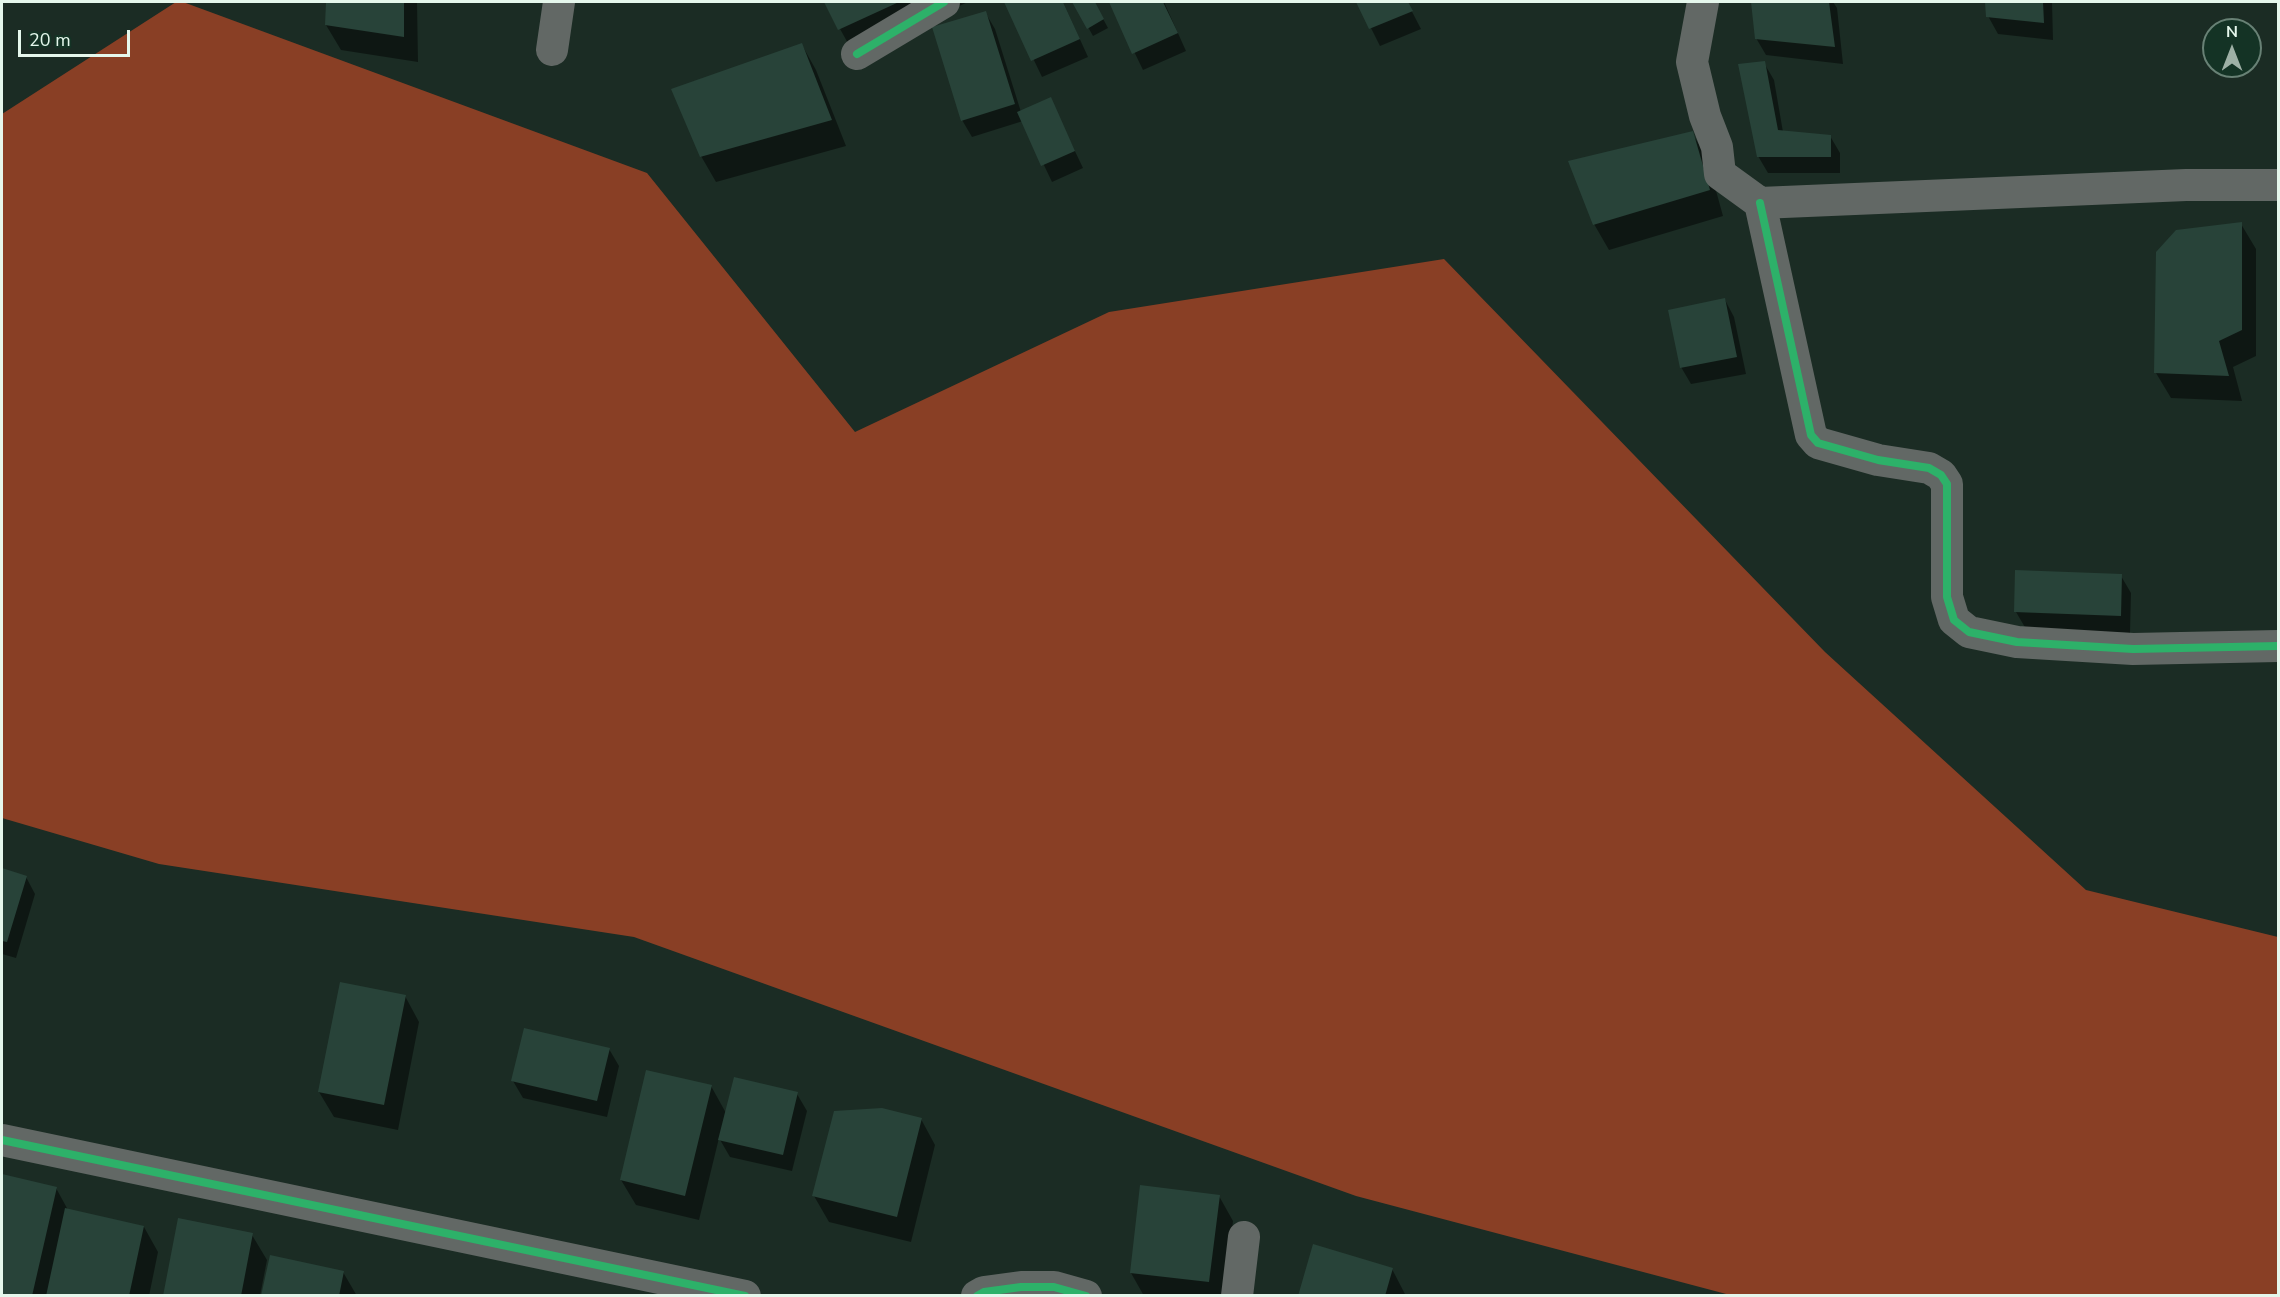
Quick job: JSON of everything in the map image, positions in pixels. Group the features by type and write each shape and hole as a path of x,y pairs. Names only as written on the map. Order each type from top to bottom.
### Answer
{"street":[{"path":"552,50 559,2"},
{"path":"857,54 944,2"},
{"path":"1703,2 1692,62 1705,116 1717,147 1720,174 1760,203 2186,185 2278,185"},
{"path":"1760,203 1811,435 1818,443 1878,460 1929,468 1941,475 1947,484 1947,597 1954,620 1969,632 2017,642 2133,649 2278,646"},
{"path":"2,1140 745,1296"},
{"path":"1237,1296 1244,1237"},
{"path":"977,1296 984,1292 1021,1287 1054,1287 1086,1296"}],"shaded area":[{"path":"176,2 183,2 647,173 855,432 1109,312 1444,259 1825,652 2086,890 2278,937 2278,1295 1730,1295 1356,1196 634,937 159,864 2,818 2,114"}],"building":[{"path":"326,2 404,2 404,37 325,25"},
{"path":"824,2 899,2 838,30"},
{"path":"1004,2 1063,2 1080,39 1031,61"},
{"path":"1072,2 1095,2 1104,19 1087,29"},
{"path":"1109,2 1163,2 1178,33 1132,54"},
{"path":"1356,2 1408,2 1413,11 1369,29"},
{"path":"1751,2 1829,2 1835,47 1755,39"},
{"path":"1985,2 2043,2 2044,23 1986,17"},
{"path":"986,11 1015,104 961,121 932,27"},
{"path":"802,43 832,120 700,157 671,89"},
{"path":"1765,61 1778,130 1831,135 1831,157 1757,157 1738,64"},
{"path":"1051,97 1075,151 1041,166 1017,112"},
{"path":"1693,131 1710,190 1593,225 1568,161"},
{"path":"2242,222 2242,330 2219,341 2229,376 2154,373 2156,252 2176,230"},
{"path":"1725,298 1737,357 1680,368 1668,310"},
{"path":"2015,570 2122,574 2121,616 2014,612"},
{"path":"2,868 27,876 7,942 2,941"},
{"path":"340,982 406,995 384,1105 318,1092"},
{"path":"524,1028 610,1048 597,1101 511,1081"},
{"path":"646,1070 712,1085 685,1196 620,1180"},
{"path":"734,1077 798,1092 783,1155 718,1140"},
{"path":"882,1108 922,1118 897,1217 812,1196 834,1111"},
{"path":"2,1174 57,1187 32,1296 2,1296"},
{"path":"1140,1185 1220,1195 1209,1282 1130,1273"},
{"path":"65,1208 144,1226 129,1296 46,1296"},
{"path":"178,1218 253,1233 241,1296 163,1296"},
{"path":"1313,1244 1393,1268 1385,1296 1298,1296"},
{"path":"270,1255 344,1271 339,1296 261,1296"}],"cycle path":[{"path":"857,54 944,2"},
{"path":"1760,203 1811,435 1818,443 1878,460 1929,468 1941,475 1947,484 1947,597 1954,620 1969,632 2017,642 2133,649 2278,646"},
{"path":"2,1140 745,1296"},
{"path":"977,1296 984,1292 1021,1287 1054,1287 1086,1296"}]}
